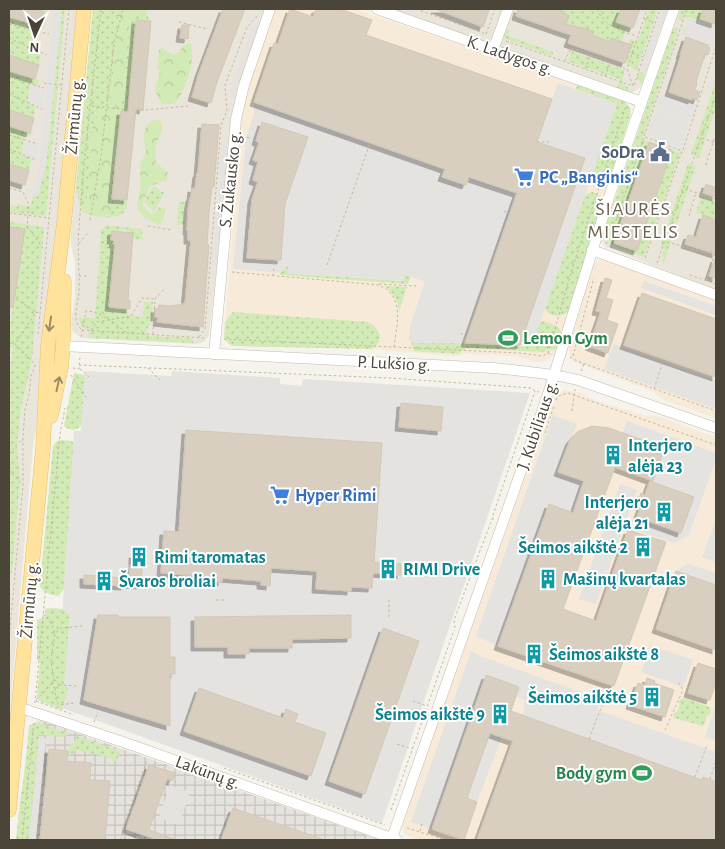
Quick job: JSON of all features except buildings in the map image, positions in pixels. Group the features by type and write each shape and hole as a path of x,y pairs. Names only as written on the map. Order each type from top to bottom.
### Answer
{"main road":[{"name":"Žirmūnų g.","path":"9,810 43,448 43,343 64,224 84,9"},
{"name":"Žirmūnų g.","path":"43,448 61,367 63,346 64,224"},
{"path":"43,343 63,346"}],"street":[{"name":"S. Žukausko g.","path":"214,354 220,338 221,272 238,110 244,85 270,9"},
{"name":"K. Ladygos g.","path":"377,9 642,102"},
{"path":"494,50 508,9"},
{"name":"J. Kubiliaus g.","path":"395,839 396,827 555,375 592,250 674,9"},
{"path":"592,250 716,294"},
{"name":"P. Lukšio g.","path":"63,346 493,368 555,375 619,393 716,428"},
{"name":"Lakūnų g.","path":"18,707 395,839"}],"path":[{"path":"43,343 40,313 69,9"},
{"path":"101,9 78,243 79,294 76,317 78,326 82,330 394,348 519,353 535,356 543,356 548,353 573,357 577,361 716,411"},
{"path":"90,220 101,156 114,43 123,9"},
{"path":"416,9 486,34"},
{"path":"482,46 495,9"},
{"path":"597,9 606,23 638,37"},
{"path":"634,86 627,69 647,9"},
{"path":"632,91 660,9"},
{"path":"606,244 610,238 687,9"},
{"path":"644,19 655,22"},
{"path":"179,22 207,30"},
{"path":"9,24 49,34"},
{"path":"9,38 47,55"},
{"path":"502,40 634,86"},
{"path":"645,259 716,46"},
{"path":"565,62 571,48 627,69"},
{"path":"632,53 643,57"},
{"path":"585,69 590,56"},
{"path":"604,76 610,63"},
{"path":"9,77 44,88"},
{"path":"44,83 62,85"},
{"path":"9,94 42,109"},
{"path":"657,264 716,95"},
{"path":"548,353 582,236 627,105"},
{"path":"91,106 128,110"},
{"path":"136,111 188,106"},
{"path":"9,134 38,144"},
{"path":"644,137 682,151"},
{"path":"701,138 716,143"},
{"path":"706,165 714,139"},
{"path":"537,142 549,142"},
{"path":"327,265 370,143"},
{"path":"9,149 36,160"},
{"path":"9,188 23,192 29,206 27,226 45,251"},
{"path":"684,188 716,199"},
{"path":"689,216 696,192"},
{"path":"504,211 510,214"},
{"path":"9,213 49,218"},
{"path":"148,226 171,230"},
{"path":"78,243 89,232"},
{"path":"582,236 604,240 610,246"},
{"path":"666,241 706,253 710,251 716,253 706,280 716,284"},
{"path":"273,276 274,268"},
{"path":"221,272 379,285 416,286"},
{"path":"78,276 88,276"},
{"path":"573,357 574,347 594,278"},
{"path":"379,285 389,291 395,301 398,313 394,348"},
{"path":"153,334 155,299 164,289"},
{"path":"91,330 97,322 130,316 142,298 155,299"},
{"path":"16,299 40,313"},
{"path":"82,330 86,311 93,311 126,333"},
{"path":"15,344 36,312"},
{"path":"461,334 465,339 464,351"},
{"path":"9,343 15,344 35,364"},
{"path":"9,640 23,485 23,438 31,376 37,359"},
{"path":"654,389 663,361"},
{"path":"79,369 80,365 148,367 389,378 532,388 535,391 510,470"},
{"path":"148,367 162,382"},
{"path":"72,368 79,369 89,377"},
{"path":"69,383 70,374 88,400"},
{"path":"542,440 558,396 568,393 716,445"},
{"path":"22,840 60,434 65,408"},
{"path":"9,454 23,438"},
{"path":"9,470 23,485"},
{"path":"216,600 225,600"},
{"path":"389,600 389,617"},
{"path":"43,614 50,621 55,633 51,660 54,681 58,685 77,686"},
{"path":"55,633 62,628 83,626"},
{"path":"389,816 455,628"},
{"path":"36,700 54,681"},
{"path":"665,730 683,690 678,682"},
{"path":"51,684 55,688 60,706"},
{"path":"55,688 58,685"},
{"path":"589,739 606,695"},
{"path":"413,701 427,706"},
{"path":"60,706 75,703"},
{"path":"58,710 60,706"},
{"path":"94,722 98,712"},
{"path":"397,744 412,749"},
{"path":"695,777 707,745"},
{"path":"121,840 150,752"},
{"path":"710,779 716,761"},
{"path":"420,831 422,824"},
{"path":"396,827 420,831 446,840"},
{"path":"124,828 125,840"}],"shaded area":[{"path":"9,9 84,9 46,365 33,446 9,723"},
{"path":"54,9 62,9 46,165 38,196 32,195 39,167"},
{"path":"93,9 266,9 237,91 209,335 204,342 197,344 82,338 73,332 71,325 75,297 75,262 71,245 71,233"},
{"path":"275,9 355,9 578,85 629,105 630,117 557,349 550,359 534,362 518,356 467,354 454,356 372,349 234,346 224,339 240,127 249,83"},
{"path":"389,9 503,9 492,39 484,42"},
{"path":"511,9 668,9 641,87 628,93 503,48 500,41"},
{"path":"662,9 667,9 646,73 640,72"},
{"path":"679,9 716,9 716,290 606,247 601,240"},
{"path":"688,17 716,26 714,47 682,36"},
{"path":"254,23 259,26 235,99 230,97 232,86"},
{"path":"30,83 44,88 42,108 28,102"},
{"path":"558,83 617,104 532,346 520,345 585,159 537,142"},
{"path":"662,93 696,104 690,122 656,110"},
{"path":"254,102 445,169 443,177 466,185 469,177 517,193 465,343 410,343 410,326 425,282 404,274 403,281 288,273 288,266 280,273 233,269 246,138 254,114","holes":["262,122 308,138 285,204 281,260 247,257 252,199 258,182 253,179 258,162 253,160 259,143 256,141"]},
{"path":"656,111 689,123 681,149 647,137"},
{"path":"24,140 38,144 36,160 22,155"},
{"path":"222,144 227,144 225,174 219,176"},
{"path":"225,177 217,266 211,265 219,180"},
{"path":"606,260 716,299 716,418 664,400 652,391 574,362 570,356 569,348 594,264 596,261"},
{"path":"644,281 716,306 716,315 641,288"},
{"path":"614,344 716,380 716,409 604,369"},
{"path":"85,371 171,376 172,371 280,378 280,384 302,386 303,379 530,393 382,823 62,708 69,688 64,686 70,614 63,609 63,602 74,431 81,431","holes":["401,404 442,407 441,430 399,427","186,430 382,443 372,588 351,587 350,591 316,589 317,571 271,568 270,586 261,581 222,578 222,582 212,581 212,577 161,573 164,531 179,532","98,615 118,615 118,617 170,657 175,657 175,674 170,674 170,725 84,699","351,615 351,638 292,639 291,648 249,648 249,654 228,647 195,647 195,617","383,628 419,641 365,794 329,781"]},
{"path":"560,391 581,393 597,401 643,415 660,417 716,437 716,840 417,840 404,834 402,825 552,401"},
{"path":"553,415 577,424 558,471 584,481 573,513 498,646 476,636"},
{"path":"627,421 716,453 716,459 689,535 674,543 633,529 637,517 681,532 652,482 663,452 642,444 643,440 623,433"},
{"path":"620,484 637,490 596,604 579,599"},
{"path":"716,520 716,562 702,557"},
{"path":"688,564 716,573 716,585 676,571"},
{"path":"650,645 693,660 683,687 641,672"},
{"path":"471,651 480,656 600,699 597,710 716,752 716,782 703,777 702,780 523,715 525,700 516,697 519,687 486,676 432,829 411,822"},
{"path":"716,704 716,741 705,737"},
{"path":"40,720 380,840 16,840 26,769 29,726"},
{"path":"490,733 502,737 477,802 467,798"},
{"path":"39,738 46,739 37,840 29,840"},
{"path":"170,785 190,792 179,825 159,818"}],"green space":[{"path":"35,9 47,9 44,28 37,32 34,50 41,54 39,65 9,55 9,17 39,26 44,12"},
{"path":"62,9 65,9 46,215 9,212 9,205 17,207 18,204 30,207 34,195 37,196 46,165"},
{"path":"93,9 113,9 122,23 117,43 111,92 108,102 93,124 86,214 82,211 76,190"},
{"path":"113,9 147,9 146,15 130,15 122,103 117,104 109,200 114,204 111,213 100,217 86,214 93,123 108,102 111,92 117,43 122,23"},
{"path":"557,9 621,9 617,22 627,26 622,42 612,38 610,42 592,35 593,31 566,24 569,15 564,14 565,11"},
{"path":"649,9 658,9 637,69 645,75 642,83 637,79 639,72 625,63 631,45 628,43 630,39 638,41"},
{"path":"681,9 703,9 700,19 715,24 716,20 716,26 684,16 682,22 678,18"},
{"path":"130,15 146,15 151,21 136,20 128,112 120,112 112,199 127,200 127,205 126,210 120,215 103,217 108,216 114,204 109,201 117,103 122,103"},
{"path":"507,29 510,30 508,36 553,52 552,56 503,38"},
{"path":"673,29 679,29 642,139 649,142 614,243 637,251 672,150 680,153 644,257 610,244 610,240 602,238"},
{"path":"191,43 191,67 183,91 174,104 162,104 155,91 160,71 157,69 159,50 162,48 173,55 178,53 185,44"},
{"path":"571,51 624,70 622,84 628,87 629,92 617,88 620,79 570,62"},
{"path":"9,71 39,80 37,86 30,84 28,102 35,106 34,117 9,110"},
{"path":"716,81 716,107 699,158 691,154"},
{"path":"577,85 625,101 631,110 609,181 601,185 595,184 591,177 617,104 576,89"},
{"path":"157,119 162,125 162,129 155,150 156,163 168,172 167,180 150,186 142,204 152,215 160,207 166,209 163,221 159,225 150,221 141,213 137,203 141,186 140,166 146,152 144,132 152,121"},
{"path":"9,126 33,133 31,136 24,135 22,155 32,158 29,170 9,164"},
{"path":"688,164 696,165 664,263 662,261 664,249 660,247"},
{"path":"153,186 164,193 154,212 144,202"},
{"path":"592,192 598,194 602,201 568,312 560,316 553,315 547,312 545,308 585,195"},
{"path":"701,197 716,202 716,220 696,213"},
{"path":"179,202 185,202 184,225 177,225"},
{"path":"9,223 44,227 32,359 21,409 17,445 20,478 12,573 9,573 9,377 13,348 9,347 9,334 24,229 10,227 9,237"},
{"path":"105,225 142,229 143,240 132,239 132,233 126,232 126,230 112,231 111,240 114,240 113,244 115,244 109,307 128,309 128,315 143,317 144,302 153,302 151,323 146,331 148,336 191,338 194,343 89,338 89,329 82,325 79,318 95,318 101,231"},
{"path":"288,266 288,273 403,281 404,274 410,277 408,284 280,275"},
{"path":"385,286 407,287 399,311 395,297"},
{"path":"233,312 368,322 376,327 380,338 379,342 372,349 234,346 224,339 225,322"},
{"path":"543,321 561,331 561,339 555,350 547,349 544,352 464,348 459,354 414,351 409,338 411,330 460,343 531,346 539,324"},
{"path":"74,373 85,375 82,424 73,430 64,426"},
{"path":"57,441 72,441 74,444 64,589 58,596 48,593 40,586 53,446"},
{"path":"45,609 63,609 70,614 65,686 69,688 63,710 39,701 37,695 40,661 37,660 37,620 45,617"},
{"path":"685,698 711,709 711,714 706,716 703,726 674,718 673,715 679,708 679,700"},
{"path":"39,723 68,733 68,735 61,737 39,735 29,840 16,840 29,726"},
{"path":"77,736 120,751 117,760 112,761 112,758 77,750 70,755 68,754 69,746 74,743"}],"place":[{"name":"SoDra","path":"660,152"},
{"name":"PC „Banginis“","path":"524,177"},
{"name":"Lemon Gym","path":"508,338"},
{"name":"Interjero alėja 23","path":"613,455"},
{"name":"Hyper Rimi","path":"280,495"},
{"name":"Interjero alėja 21","path":"664,512"},
{"name":"Šeimos aikštė 2","path":"643,547"},
{"name":"Rimi taromatas","path":"139,557"},
{"name":"RIMI Drive","path":"388,569"},
{"name":"Mašinų kvartalas","path":"548,579"},
{"name":"Švaros broliai","path":"104,581"},
{"name":"Šeimos aikštė 8","path":"534,654"},
{"name":"Šeimos aikštė 5","path":"652,697"},
{"name":"Šeimos aikštė 9","path":"500,714"},
{"name":"Body gym","path":"642,773"}],"district":[{"name":"ŠIAURĖS MIESTELIS","path":"633,220"}]}
